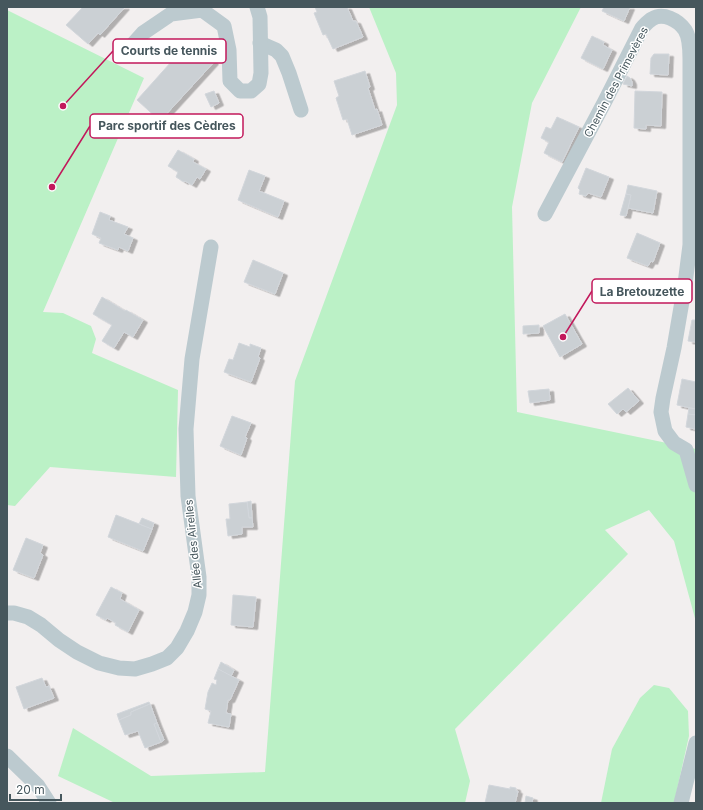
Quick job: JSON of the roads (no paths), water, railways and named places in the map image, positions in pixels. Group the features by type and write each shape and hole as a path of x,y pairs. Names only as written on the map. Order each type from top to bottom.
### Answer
{"street":[{"path":"125,53 144,33 171,14 202,10 224,26 229,50 230,81 240,91 251,91 258,84 261,73 260,17 257,7"},
{"name":"Chemin des Primevères","path":"545,214 642,28 651,19 660,16 668,17 676,22 685,31 689,44 690,59 690,245 675,340 660,412 665,431 674,443 691,447 696,485"},
{"path":"260,43 276,50 282,56 289,73 300,110"},
{"name":"Allée des Airelles","path":"7,613 14,613 28,617 77,652 119,668 135,669 167,658 177,648 187,632 195,612 199,595 199,577 188,496 186,429 192,359 211,247"},
{"path":"681,803 696,743"},
{"path":"7,756 38,786 49,803"}],"place":[{"name":"Courts de tennis","path":"63,106"},
{"name":"Parc sportif des Cèdres","path":"52,187"},
{"name":"La Bretouzette","path":"563,337"}]}
